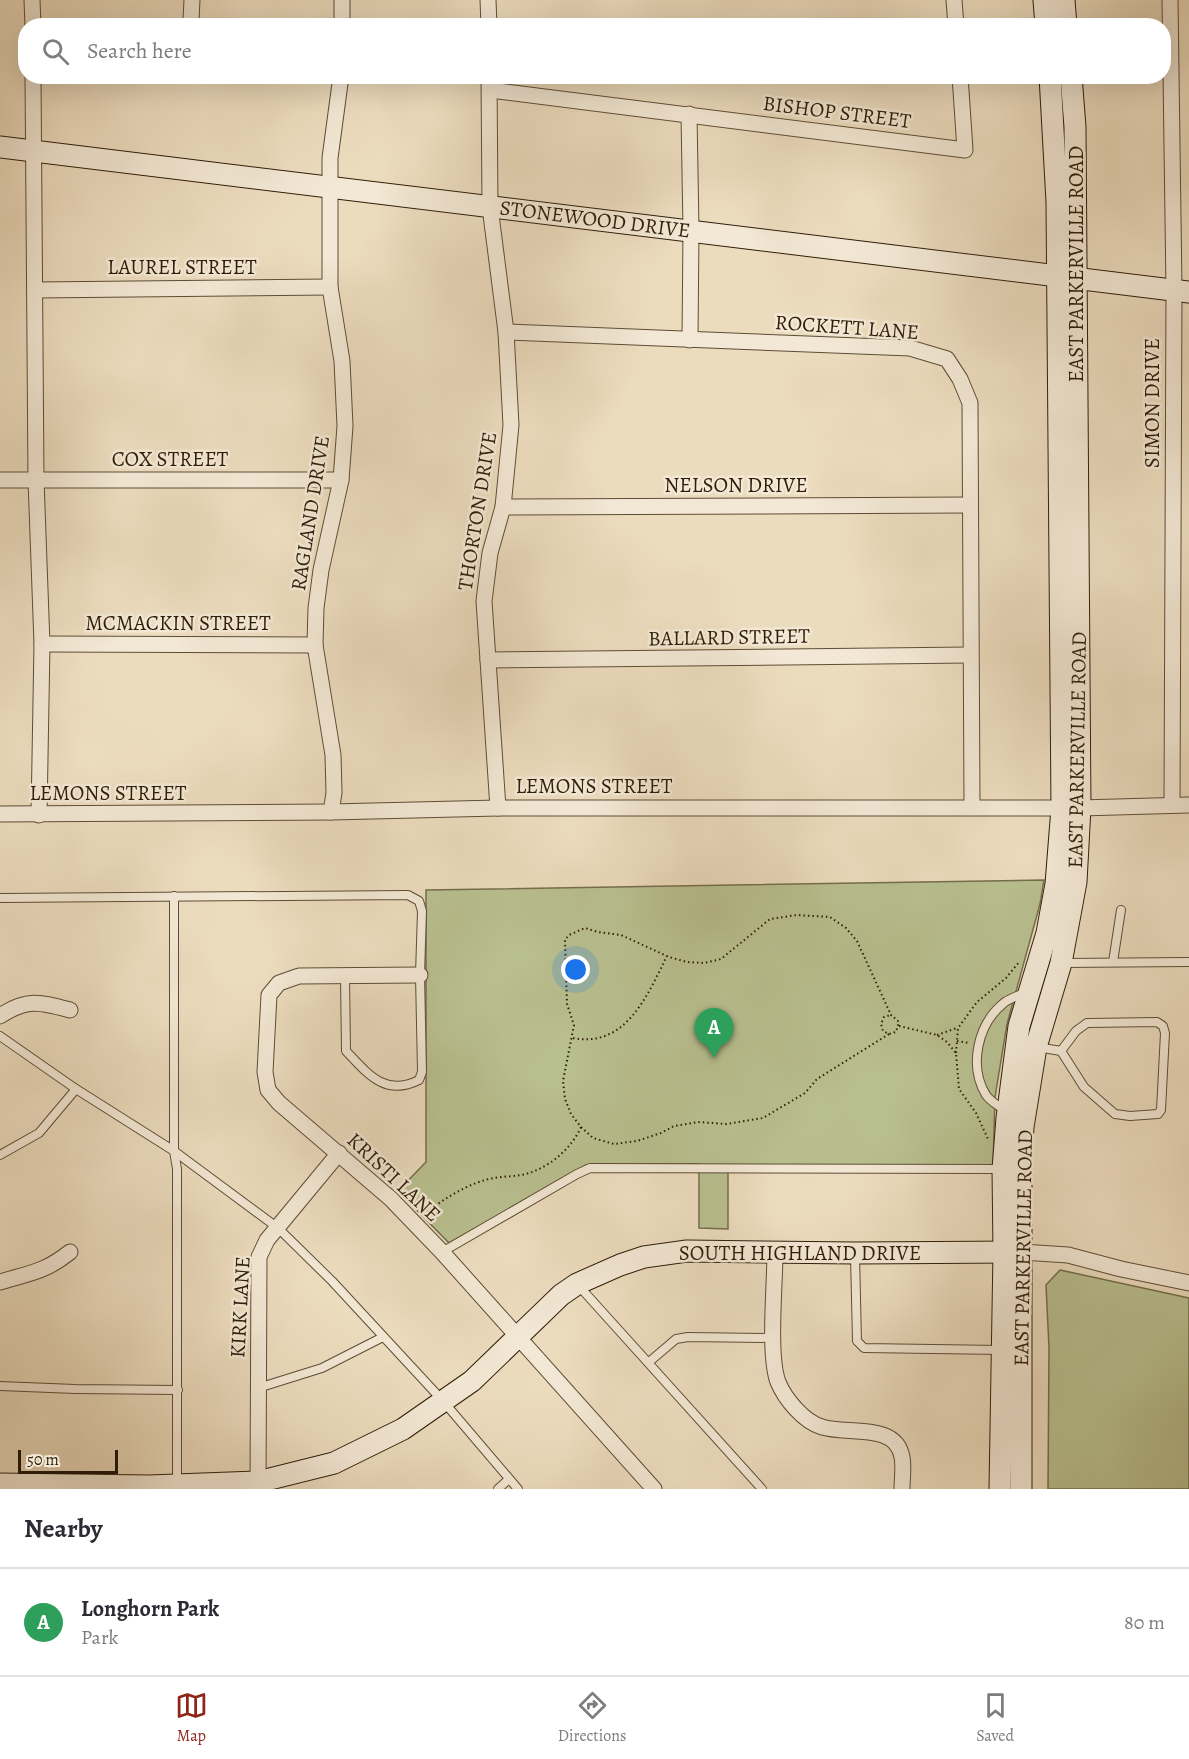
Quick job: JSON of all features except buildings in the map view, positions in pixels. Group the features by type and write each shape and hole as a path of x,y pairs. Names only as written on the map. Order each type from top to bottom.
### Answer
{"main road":[{"path":"1044,0 1045,18"},
{"path":"1064,0 1065,18"},
{"name":"EAST PARKERVILLE ROAD","path":"1050,84 1057,202 1066,278"},
{"name":"EAST PARKERVILLE ROAD","path":"1000,1489 1001,1350 1013,1252 1023,1127 1036,1047 1061,963 1076,882 1071,808 1066,278 1076,127 1072,84"},
{"name":"STONEWOOD DRIVE","path":"0,147 1181,291"},
{"name":"EAST PARKERVILLE ROAD","path":"1021,1489 1013,1252 1003,1169 1007,1113 1018,1026 1047,933 1071,808"},
{"name":"SOUTH HIGHLAND DRIVE","path":"0,1484 89,1487 258,1486 334,1463 403,1429 472,1381 561,1295 577,1284 644,1257 687,1251 1013,1252"}],"street":[{"path":"32,0 33,18"},
{"path":"191,18 192,0"},
{"path":"342,0 342,18"},
{"path":"489,0 489,18"},
{"path":"954,0 955,18"},
{"name":"SIMON DRIVE","path":"1170,0 1171,18"},
{"name":"SIMON DRIVE","path":"1171,26 1181,291 1172,805"},
{"path":"33,84 36,480 42,644 39,814"},
{"name":"RAGLAND DRIVE","path":"331,812 334,793 333,755 315,645 316,608 321,570 341,480 345,426 342,361 330,287 330,158 340,84"},
{"name":"THORTON DRIVE","path":"489,84 490,207 506,332 511,425 503,507 490,553 484,601 498,808"},
{"name":"BISHOP STREET","path":"495,84 689,114 965,150 961,84"},
{"path":"689,114 692,230 690,340"},
{"name":"LAUREL STREET","path":"35,290 330,287"},
{"name":"ROCKETT LANE","path":"506,332 910,348 947,358 960,379 970,403 972,807"},
{"name":"COX STREET","path":"0,480 341,480"},
{"name":"NELSON DRIVE","path":"503,507 970,505"},
{"name":"MCMACKIN STREET","path":"42,644 315,645"},
{"name":"BALLARD STREET","path":"488,660 970,655"},
{"name":"LEMONS STREET","path":"0,814 331,812 498,808 1071,808 1189,805"},
{"name":"KRISTI LANE","path":"420,975 299,976 279,983 268,995 265,1072 268,1090 279,1103 391,1199 442,1252 654,1489"},
{"path":"0,1016 12,1008 38,1001 70,1010"},
{"name":"KIRK LANE","path":"258,1486 259,1257 267,1240 339,1154"},
{"path":"0,1282 41,1271 55,1264 70,1252"},
{"path":"1013,1252 1068,1255 1189,1283"},
{"path":"775,1253 774,1338 777,1380 786,1396 801,1414 819,1427 880,1433 890,1438 897,1445 902,1456 902,1489"}],"lane":[{"path":"0,898 408,895 419,901 422,911 420,975 422,1072 419,1080 410,1085 385,1086 362,1068 346,1051 345,976"},
{"path":"174,896 177,1487"},
{"path":"1113,962 1121,910"},
{"path":"1061,963 1189,962"},
{"path":"1007,1113 987,1096 977,1072 978,1041 995,1013 1006,1002 1029,991"},
{"path":"1036,1047 1061,1051 1084,1087 1115,1114 1130,1116 1158,1114 1161,1110 1165,1033 1163,1026 1157,1022 1087,1023 1076,1030 1061,1051"},
{"path":"0,1036 76,1089 174,1151 278,1228 332,1281 443,1401 518,1489"},
{"path":"0,1155 39,1133 76,1089"},
{"path":"442,1252 590,1168 1003,1169"},
{"path":"855,1253 857,1341 864,1348 1001,1350"},
{"path":"577,1284 762,1489"},
{"path":"258,1388 322,1368 383,1337"},
{"path":"649,1362 676,1339 688,1337 774,1338"},
{"path":"0,1386 177,1390"},
{"path":"498,1489 508,1479"}],"path":[{"path":"797,915 830,917 846,928 857,941 891,1015 897,1019 899,1026 896,1032 889,1034 817,1079 805,1093 763,1118 726,1124 698,1122 674,1126 637,1141 614,1144 593,1138 581,1127 565,1099 563,1081 574,1025 569,1012 566,991 565,940 569,935 585,928 621,935 667,956 687,962 704,963 721,959 770,919 797,915"},
{"path":"573,1038 586,1041 597,1039 611,1035 620,1028 639,1007 667,956"},
{"path":"989,1141 976,1113 959,1089 956,1053 958,1028 977,1002 1006,978 1022,958"},
{"path":"889,1034 883,1030 881,1024 884,1017 891,1015"},
{"path":"899,1026 937,1035 956,1053"},
{"path":"937,1035 958,1028"},
{"path":"421,1218 441,1202 474,1184 527,1173 554,1161 566,1149 581,1127"}],"green space":[{"path":"1044,880 1040,904 1007,1024 995,1097 993,1167 728,1165 728,1229 699,1228 699,1164 586,1165 449,1243 398,1191 426,1162 426,890"},
{"path":"1060,1270 1189,1298 1189,1489 1048,1489 1049,1348 1046,1285"}],"place":[{"name":"Longhorn Park","path":"714,1058"}]}
